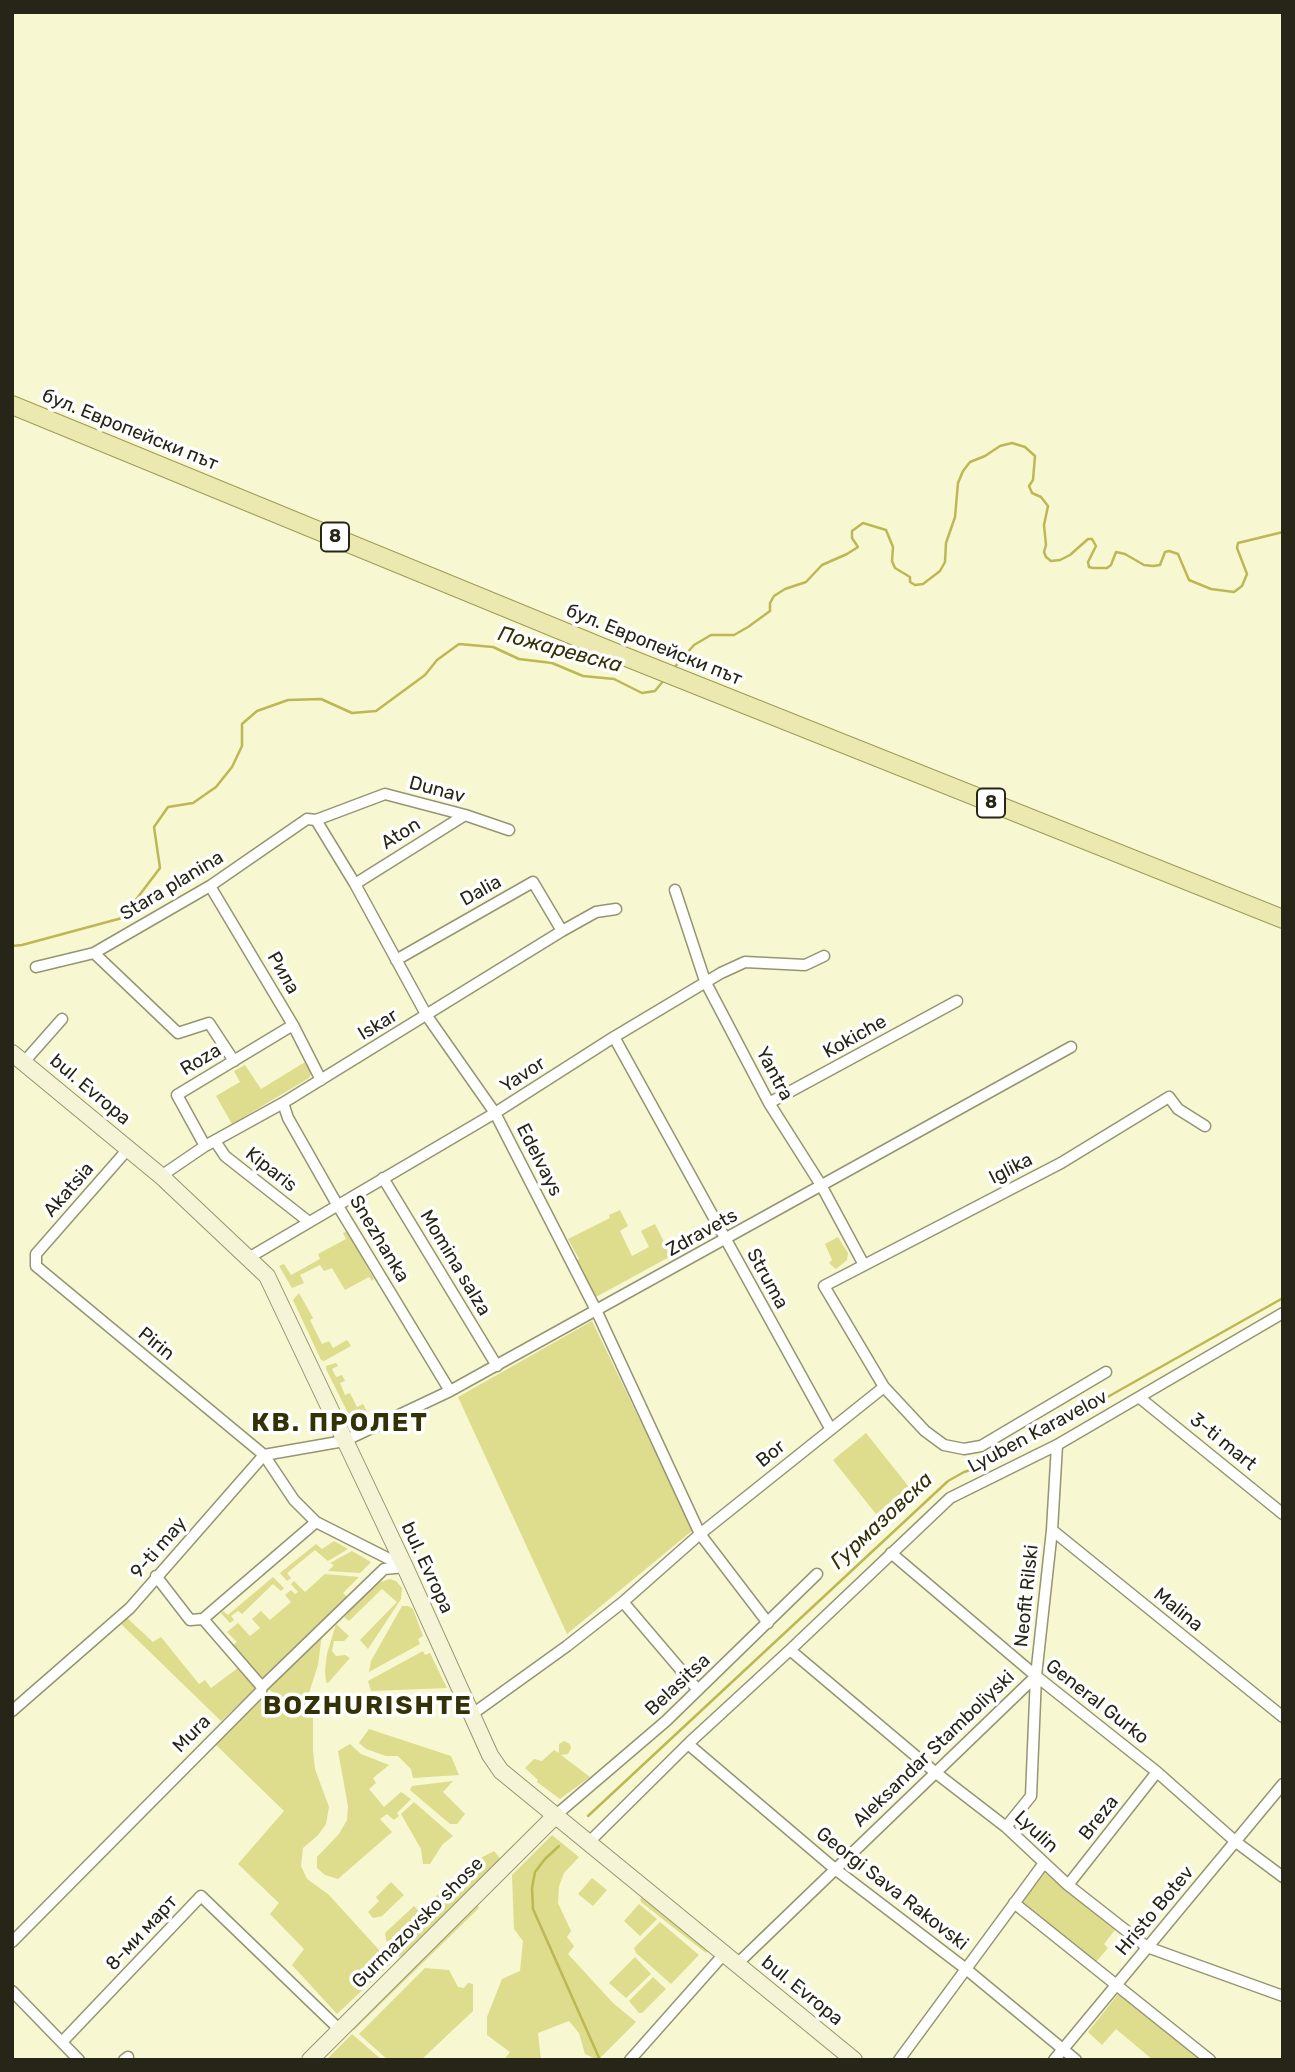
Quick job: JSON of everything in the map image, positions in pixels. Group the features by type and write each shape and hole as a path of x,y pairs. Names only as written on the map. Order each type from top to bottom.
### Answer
{"main road":[{"name":"бул. Европейски път","path":"12,405 700,687 1283,919"}],"street":[{"name":"Dunav","path":"316,820 385,794 465,815 509,830"},
{"name":"Aton","path":"355,884 465,815"},
{"name":"Stara planina","path":"36,967 94,953 210,886 307,819 316,820"},
{"name":"Edelvays","path":"316,820 355,884 427,1016 495,1114 597,1311 700,1534 768,1623"},
{"name":"Dalia","path":"396,960 533,882 562,931"},
{"name":"Рила","path":"210,886 293,1025 321,1080"},
{"name":"Yantra","path":"675,890 705,981 769,1104 821,1185 863,1265"},
{"name":"Iskar","path":"161,1177 210,1144 427,1016 562,931 596,912 616,909"},
{"path":"94,953 178,1033 209,1023 234,1061"},
{"name":"Yavor","path":"250,1258 495,1114 705,981 745,962 805,965 824,956"},
{"name":"Kokiche","path":"769,1104 957,1001"},
{"path":"18,1058 62,1019"},
{"name":"Roza","path":"210,1144 177,1095 293,1025"},
{"name":"Struma","path":"614,1037 830,1428"},
{"name":"Zdravets","path":"344,1441 497,1366 1072,1047"},
{"name":"bul. Evropa","path":"18,1058 161,1177 250,1258 273,1285 471,1715 490,1755 501,1771 854,2060"},
{"name":"Iglika","path":"884,1387 824,1286 1061,1163 1169,1097 1178,1109 1205,1126"},
{"name":"Snezhanka","path":"283,1103 288,1118 338,1206 450,1391"},
{"name":"Kiparis","path":"210,1144 309,1222"},
{"name":"Akatsia","path":"36,1254 128,1149"},
{"name":"Momina salza","path":"383,1178 497,1366"},
{"name":"Pirin","path":"36,1254 36,1266 264,1455"},
{"name":"Lyuben Karavelov","path":"588,1843 688,1744 950,1498 1057,1445 1283,1313"},
{"path":"884,1387 925,1431 943,1445 964,1449 981,1446 1106,1372"},
{"name":"Bor","path":"471,1715 622,1602 700,1534 884,1387"},
{"name":"3-ti mart","path":"1140,1398 1283,1514"},
{"path":"344,1441 264,1455 294,1500 316,1522 405,1567"},
{"name":"Neofit Rilski","path":"1006,1826 1031,1796 1036,1676 1052,1530 1057,1445"},
{"name":"9-ti may","path":"12,1711 130,1608 264,1455"},
{"path":"156,1576 190,1620 203,1619 316,1522"},
{"name":"Malina","path":"1052,1530 1283,1717"},
{"name":"General Gurko","path":"891,1553 1036,1676 1157,1772 1236,1842 1283,1877"},
{"name":"Mura","path":"12,1942 262,1687 384,1569 405,1567"},
{"name":"Belasitsa","path":"556,1815 666,1721 817,1574"},
{"path":"622,1602 698,1690"},
{"path":"203,1619 262,1687"},
{"name":"Lyulin","path":"790,1650 936,1773 1006,1826 1068,1885 1147,1947 1283,1996"},
{"name":"Aleksandar Stamboliyski","path":"630,2060 730,1959 835,1869 1036,1676"},
{"name":"Georgi Sava Rakovski","path":"688,1744 835,1869 965,1969 1076,2060"},
{"name":"Breza","path":"1068,1885 1157,1772"},
{"name":"Hristo Botev","path":"1054,2060 1283,1784"},
{"name":"Gurmazovsko shose","path":"310,2060 556,1815"},
{"path":"899,2060 1044,1863"},
{"name":"8-ми март","path":"62,2042 201,1896 340,2030"},
{"path":"1014,1903 1210,2060"},
{"path":"12,1991 79,2060"}],"shaded area":[{"path":"305,1062 311,1074 309,1078 232,1124 216,1096 240,1082 234,1071 245,1065 261,1089"},
{"path":"620,1210 628,1226 620,1231 632,1256 649,1247 641,1231 655,1224 671,1256 594,1298 575,1261 579,1259 568,1239 610,1218 609,1215"},
{"path":"347,1231 374,1279 372,1281 369,1277 345,1290 332,1268 324,1271 320,1265 300,1275 304,1283 292,1288 279,1266 284,1264 291,1275 320,1259 318,1254 346,1239 343,1233"},
{"path":"838,1237 848,1253 847,1260 836,1269 829,1263 832,1260 825,1244"},
{"path":"299,1293 313,1318 310,1320 322,1344 329,1341 333,1348 347,1340 351,1346 324,1361 321,1360 293,1300"},
{"path":"592,1321 693,1530 567,1634 458,1397"},
{"path":"336,1363 338,1366 332,1369 336,1377 342,1375 345,1381 340,1383 345,1395 350,1393 357,1407 363,1404 370,1417 356,1424 353,1423 326,1369 326,1366"},
{"path":"866,1433 909,1487 876,1514 833,1460"},
{"path":"334,1541 348,1549 328,1561 315,1550 287,1573 291,1578 287,1581 280,1573 316,1544 322,1549"},
{"path":"352,1551 371,1562 360,1573 328,1571 334,1565 330,1563"},
{"path":"325,1574 359,1577 343,1593 347,1597 260,1680 232,1646 237,1642 227,1632 238,1623 250,1636 260,1628 252,1619 261,1611 270,1620 291,1602 285,1595 291,1590 295,1594 298,1592 291,1584 294,1581 305,1592"},
{"path":"273,1577 284,1588 281,1591 273,1584 242,1614 238,1611 231,1616 234,1620 230,1623 221,1613 223,1611 228,1615"},
{"path":"390,1579 402,1588 401,1599 368,1649 360,1640 397,1602 382,1589 349,1621 344,1617 374,1584"},
{"path":"402,1606 413,1609 423,1636 418,1639 420,1644 369,1672 371,1661"},
{"path":"126,1617 153,1642 161,1637 199,1684 205,1680 211,1688 238,1668 257,1687 221,1721 120,1623"},
{"path":"336,1624 349,1636 344,1641 334,1641 332,1651 336,1656 345,1655 350,1658 328,1683 325,1670 327,1654"},
{"path":"322,1634 318,1665 306,1702 307,1708 281,1698 268,1689"},
{"path":"423,1651 425,1655 430,1653 447,1688 371,1691 368,1681"},
{"path":"263,1696 313,1718 315,1769 329,1807 326,1824 303,1848 301,1866 307,1879 328,1894 391,1963 337,2014 292,1965 304,1949 270,1914 279,1903 238,1864 284,1811 214,1743"},
{"path":"369,1729 451,1756 459,1775 413,1778 411,1769 398,1756 386,1756 366,1749 359,1743"},
{"path":"564,1741 570,1744 571,1748 568,1754 561,1755 590,1777 560,1799 537,1782 525,1768 534,1759 542,1761 554,1750 559,1753 559,1744"},
{"path":"350,1744 361,1754 389,1765 373,1778 376,1783 369,1789 384,1807 401,1792 411,1799 394,1820 387,1814 380,1819 392,1832 338,1879 325,1875 317,1868 317,1857 339,1834 347,1820 348,1806 338,1751"},
{"path":"453,1781 443,1792 465,1814 457,1824 450,1824 410,1790 412,1786"},
{"path":"414,1802 453,1836 442,1845 430,1864 423,1864 421,1849 401,1814"},
{"path":"552,1835 579,1857 564,1873 559,1886 558,1903 571,1931 567,1937 574,1946 568,1954 613,2003 636,2022 598,2060 585,2054 579,2033 569,2021 538,2033 541,2060 504,2060 510,2052 487,2035 487,2017 502,1979 520,1971 523,1941 514,1929 512,1875"},
{"path":"494,1851 500,1858 498,1862 400,1957 386,1940 385,1933 414,1906 420,1912 423,1910 453,1878 456,1880 477,1860"},
{"path":"1045,1873 1115,1930 1104,1944 1108,1948 1095,1963 1021,1903"},
{"path":"592,1878 607,1890 593,1906 578,1894"},
{"path":"391,1882 404,1895 382,1916 373,1918 368,1912 379,1901 376,1897"},
{"path":"644,1897 709,1949 706,1953 641,1902 640,1899"},
{"path":"475,1902 479,1908 354,2030 350,2027"},
{"path":"639,1904 657,1919 640,1936 624,1921"},
{"path":"660,1922 699,1955 671,1984 636,1953 634,1948"},
{"path":"635,1957 651,1974 626,1998 609,1983"},
{"path":"425,1968 449,1970 458,1987 464,1988 468,1983 473,1984 473,2011 421,2060 388,2060 359,2034"},
{"path":"653,1977 666,1989 639,2013 629,2001"},
{"path":"1119,1993 1200,2060 1153,2060 1116,2029 1102,2045 1088,2032"},
{"path":"352,2034 382,2060 326,2060"}],"waterway":[{"name":"Пожаревска","path":"673,669 694,645 711,635 734,635 748,627 770,611 774,596 806,582 822,565 858,547 852,538 852,531 863,523 886,530 893,547 892,561 895,568 910,577 910,582 915,585 923,584 940,571 945,562 946,543 955,517 958,483 963,471 970,462 1000,446 1012,443 1025,447 1035,456 1033,480 1029,486 1032,493 1041,497 1048,506 1044,525 1044,552 1051,561 1070,555 1088,539 1092,539 1096,546 1088,562 1089,567 1093,568 1107,568 1116,552 1144,565 1160,565 1165,552 1169,551 1178,554 1189,580 1211,589 1234,592 1242,586 1247,574 1237,548 1238,543 1283,532"},
{"name":"Пожаревска","path":"12,946 122,918 160,868 154,827 168,807 193,803 216,787 232,767 242,746 242,724 257,711 288,700 321,699 352,713 376,711 425,675 437,660 459,644 493,647 519,659 552,663 583,676 614,679 642,693 655,691 664,680"},
{"name":"Гурмазовска","path":"588,1816 948,1481 964,1472 987,1465 1283,1298"},
{"name":"Гурмазовска","path":"559,1846 535,1872 532,1888 533,1909 600,2060"}],"district":[{"name":"КВ. ПРОЛЕТ","path":"340,1423"},
{"name":"BOZHURISHTE","path":"368,1706"}]}
